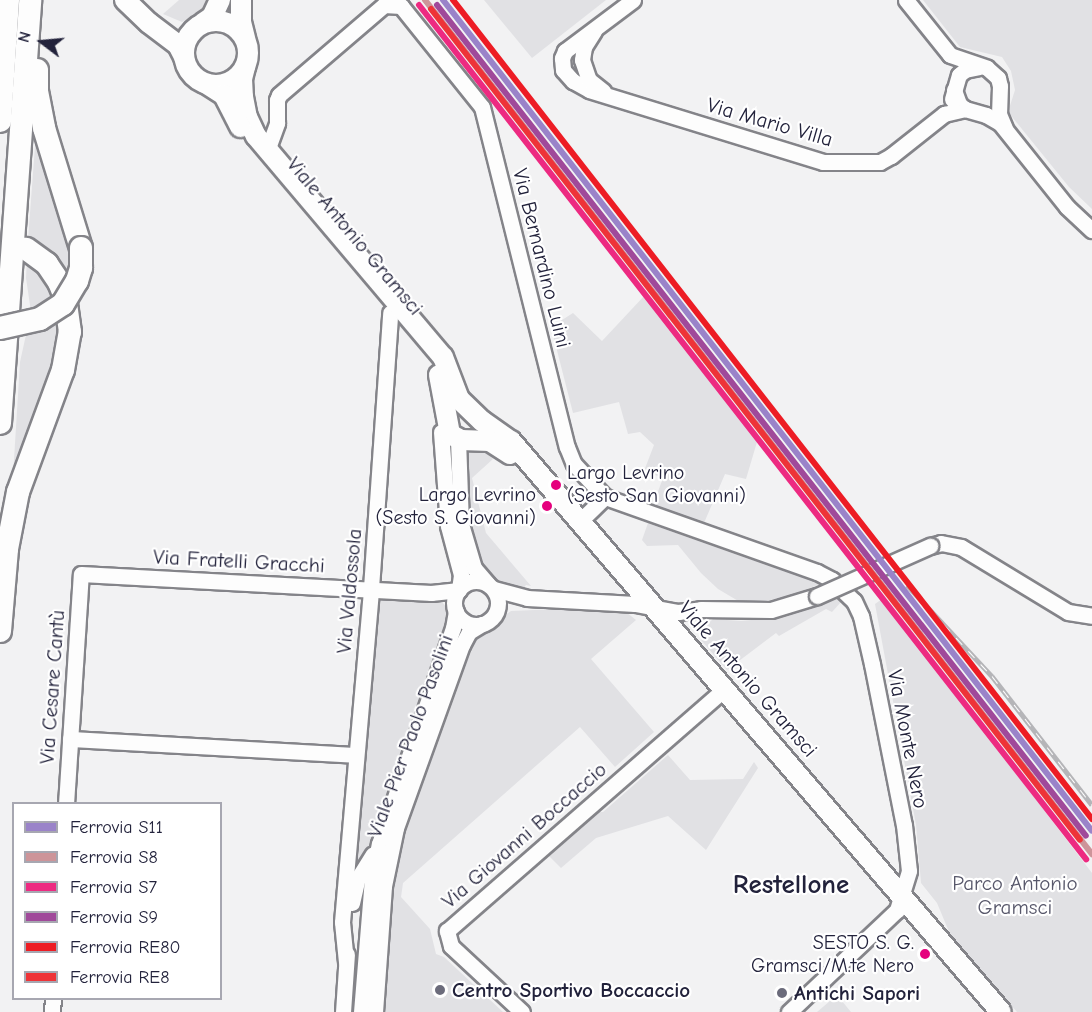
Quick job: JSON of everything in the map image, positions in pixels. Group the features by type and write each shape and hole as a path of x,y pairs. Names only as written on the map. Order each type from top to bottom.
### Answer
{"highway":[{"path":"0,121 8,0"},
{"path":"0,423 30,0"},
{"path":"0,328 40,319 63,304 77,282 81,268 81,248 44,128 37,91 36,0"},
{"path":"0,631 7,549 18,492 61,378 70,332 65,297 59,282 47,264 26,249"}],"main road":[{"path":"125,0 148,23 178,45 192,74 207,84 229,83 245,67 249,52 240,16 241,0"},
{"path":"137,0 154,18 168,27 184,30 215,20 237,27 245,38"},
{"path":"184,57 188,38 200,25 212,17 220,0"},
{"name":"Viale Antonio Gramsci","path":"245,67 242,86 246,112 254,131 267,151 443,357 459,399 474,414 511,441 655,607 900,903 984,1012"},
{"name":"Viale Antonio Gramsci","path":"207,84 224,94 244,137 267,169 437,369 453,438"},
{"name":"Viale Antonio Gramsci","path":"453,386 453,438"},
{"path":"453,438 490,431 511,441"},
{"name":"Viale Antonio Gramsci","path":"453,438 490,441 506,450 635,604 900,903 1000,1012"}],"street":[{"name":"Via Mario Villa","path":"633,0 596,29 571,44 565,51 562,58 563,70 580,87 823,162 880,162 944,114 972,111"},
{"path":"906,0 944,49 952,65 959,104 994,119 1005,128 1067,207 1090,228"},
{"name":"Via Bernardino Luini","path":"267,151 277,123 278,97 384,5 401,6 482,107 569,452 574,464 605,497"},
{"path":"944,49 955,58 993,72 998,78 999,114 1005,128"},
{"path":"944,114 951,104 955,86 964,70 979,67"},
{"path":"972,111 993,107 999,98"},
{"name":"Via Valdossola","path":"347,873 371,588 390,313"},
{"path":"453,438 461,524 474,568 491,587 498,603 488,620 466,622 455,609 461,575 448,526 453,438"},
{"path":"580,521 605,497"},
{"name":"Via Monte Nero","path":"605,497 817,572 832,580 847,593 861,616 904,825 909,871 900,903"},
{"path":"459,590 471,582 527,598 635,604 678,612 771,610 817,596 941,543 961,547 1068,612 1092,616"},
{"name":"Via Fratelli Gracchi","path":"81,574 431,593 459,590"},
{"name":"Via Cesare Cantù","path":"66,802 81,574"},
{"name":"Via Fratelli Gracchi","path":"431,593 444,598 455,609"},
{"name":"Viale Pier Paolo Pasolini","path":"375,1012 384,886 396,828 462,645 469,632 508,605 527,598"},
{"name":"Viale Pier Paolo Pasolini","path":"361,1012 372,879 379,844 453,628 455,609"},
{"name":"Via Giovanni Boccaccio","path":"522,1012 451,946 446,935 450,927 476,908 716,696"},
{"path":"70,739 356,755"},
{"name":"Viale Pier Paolo Pasolini","path":"343,1012 353,894 358,879 379,844"},
{"name":"Viale Pier Paolo Pasolini","path":"346,962 342,922 347,873"},
{"path":"789,1012 900,903"}],"green space":[{"path":"179,0 208,0 200,12 182,22 163,14"},
{"path":"484,0 606,0 532,58"},
{"path":"923,0 1092,0 1092,209 1069,187 1008,112 1015,90 1011,71 1002,57 960,47"},
{"path":"37,119 76,247 68,287 28,240"},
{"path":"27,257 51,281 63,351 12,492 20,362 31,312 26,278"},
{"path":"645,295 757,442 746,479 725,474 704,523 653,505 663,478 644,471 654,445 640,432 628,434 619,402 573,413 551,327 573,313 602,341"},
{"path":"481,444 493,459 472,478 486,533 531,586 526,585 522,590 501,587 481,570 469,529 466,455 470,448"},
{"path":"648,523 781,570 782,567 825,582 795,594 766,601 740,602 718,589 701,573 678,545 647,546 642,540"},
{"path":"838,597 841,602 832,612 826,609 779,636 776,633 727,670 701,640 701,630 713,619 741,621 772,618 799,612"},
{"path":"377,599 442,602 450,611 370,848 353,873"},
{"name":"Parco Antonio Gramsci","path":"882,599 1092,873 1092,1012 1017,1012 950,934 937,903 921,883 916,825 875,604"},
{"path":"558,609 626,612 636,620 591,659 654,732 615,767 580,727 403,883 401,897 430,929 436,954 444,957 503,1012 379,1012 389,888 401,833 470,640 511,611"},
{"path":"668,755 690,780 743,779 754,762 758,768 706,850 668,816 596,838 561,868 549,856 598,812 603,812"},
{"path":"837,995 851,1012 817,1012"}],"railway":[{"path":"907,585 992,676 1092,805"}],"rail line":[{"name":"S8","path":"425,0 1092,854"},
{"name":"S11","path":"443,0 1092,831"},
{"name":"RE80","path":"453,0 1092,819"},
{"name":"S7","path":"419,5 1086,859"},
{"name":"S9","path":"437,5 1086,836"},
{"name":"RE8","path":"431,9 1080,840"}],"place":[{"name":"Largo Levrino (Sesto San Giovanni)","path":"556,485"},
{"name":"Largo Levrino (Sesto S. Giovanni)","path":"547,506"},
{"name":"SESTO S. G. Gramsci/M.te Nero","path":"925,954"},
{"name":"Centro Sportivo Boccaccio","path":"440,990"},
{"name":"Antichi Sapori","path":"782,993"}],"district":[{"name":"Restellone","path":"791,885"}]}
